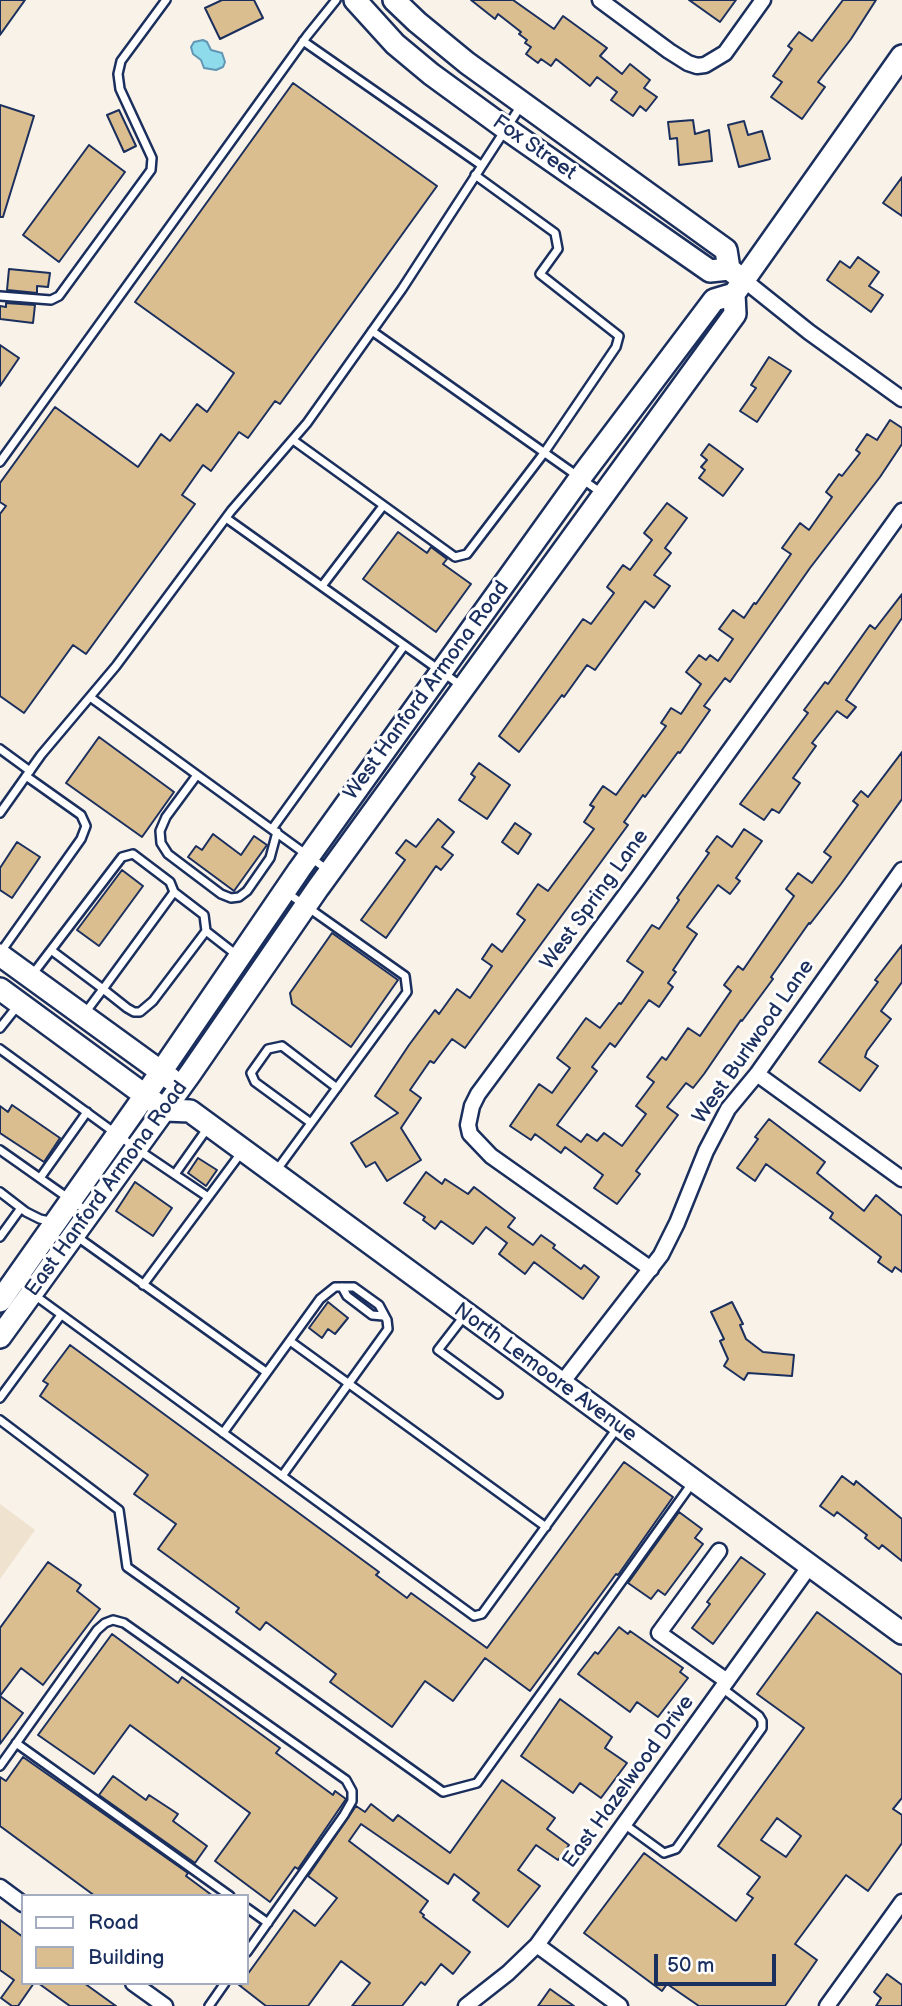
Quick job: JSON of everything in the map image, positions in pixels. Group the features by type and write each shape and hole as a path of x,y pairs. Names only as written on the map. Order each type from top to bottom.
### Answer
{"main road":[{"name":"Fox Street","path":"355,0 395,44 431,74 710,271 736,281"},
{"name":"Fox Street","path":"394,0 417,22 522,104 726,250 736,281"},
{"path":"736,281 902,56"},
{"name":"West Hanford Armona Road","path":"141,1101 285,891 580,478 715,300 736,281"},
{"name":"West Hanford Armona Road","path":"186,1081 330,871 735,314 736,281"},
{"path":"0,954 161,1072 186,1081 190,1111 165,1110 141,1101 0,989"},
{"path":"240,958 260,973"},
{"name":"East Hanford Armona Road","path":"0,1337 186,1081"},
{"name":"East Hanford Armona Road","path":"0,1301 9,1278 56,1222 141,1101"},
{"name":"North Lemoore Avenue","path":"190,1111 902,1633"}],"street":[{"path":"600,0 688,63 705,65 725,53 763,0"},
{"path":"736,281 902,399"},
{"name":"West Spring Lane","path":"651,1269 491,1156 470,1134 468,1125 472,1106 478,1094 638,878 902,511"},
{"name":"West Burlwood Lane","path":"561,1384 651,1269 677,1223 715,1132 728,1109 757,1074 902,870"},
{"path":"757,1074 902,1179"},
{"path":"719,1551 659,1633 724,1685"},
{"name":"East Hazelwood Drive","path":"466,2006 508,1973 537,1945 809,1567"},
{"path":"0,1887 21,1903"},
{"path":"827,2006 902,1902"},
{"path":"537,1945 620,2006"},
{"path":"136,1985 161,2005"}],"lane":[{"path":"0,296 51,300 59,296 150,170 152,158 120,89 118,74 121,61 166,0"},
{"path":"0,462 303,41 336,0"},
{"path":"303,41 481,165"},
{"path":"1,808 116,666 226,518 293,440 406,283 522,104"},
{"path":"293,440 454,557 467,554 544,453 616,347 619,335 540,274 558,249 555,233 475,175"},
{"path":"372,331 603,494"},
{"path":"322,586 383,506"},
{"path":"226,518 463,688"},
{"path":"197,775 166,817 160,831 162,843 168,854 221,894 231,898 239,897 247,891 270,858 274,831 404,646"},
{"path":"90,697 330,871"},
{"path":"0,749 81,815 86,826 81,839 0,954"},
{"path":"30,978 122,857 133,854 170,881 174,892 204,915 206,931 240,958"},
{"path":"274,1174 407,992 405,976 285,891"},
{"path":"82,1016 174,892"},
{"path":"51,950 134,1012 145,1009 206,931"},
{"path":"0,1028 19,1003"},
{"path":"311,1123 255,1082 251,1073 268,1049 282,1046 337,1087"},
{"path":"0,1049 208,1197"},
{"path":"40,1178 87,1112"},
{"path":"175,1174 210,1126"},
{"path":"0,1150 90,1213"},
{"path":"144,1284 242,1150"},
{"path":"0,1192 40,1219 56,1222 266,1372"},
{"path":"0,1237 21,1208"},
{"path":"9,1278 474,1616 482,1614 619,1426"},
{"path":"223,1433 326,1293 335,1287 342,1287 347,1296 372,1315 383,1316 388,1324 386,1334 282,1476"},
{"path":"0,1398 61,1314"},
{"path":"466,1314 438,1350 498,1394"},
{"path":"290,1340 546,1527"},
{"path":"0,1420 119,1510 127,1567 443,1792 477,1783 694,1481"},
{"path":"0,1766 97,1630 104,1623 113,1620 124,1623 346,1780 352,1791 352,1801 248,1951"},
{"path":"624,1824 664,1853 676,1849 762,1728 759,1716 724,1685"},
{"path":"16,1743 227,1894"},
{"path":"248,1909 268,1923"},
{"path":"209,2006 224,1985"}],"shaded area":[{"path":"0,1504 35,1530 0,1579"}],"water":[{"path":"203,40 211,50 222,53 225,62 223,67 216,70 204,68 201,60 193,54 191,47 194,42"}],"building":[{"path":"0,0 25,0 0,35"},
{"path":"222,0 254,0 263,18 220,39 205,8"},
{"path":"471,0 513,0 554,29 563,16 607,48 600,56 622,74 630,64 650,80 644,88 657,97 646,111 640,106 633,116 611,100 617,92 597,77 590,86 556,59 551,66 541,59 538,63 526,54 531,47 519,34 521,32 498,14 495,19"},
{"path":"689,0 736,0 720,22"},
{"path":"843,0 876,0 851,39 818,82 825,87 802,119 771,97 782,82 773,76 792,49 788,46 799,32 812,41"},
{"path":"293,83 437,186 280,404 275,401 248,438 239,432 211,471 203,465 182,495 195,504 86,654 73,645 24,713 0,696 0,514 6,506 0,502 0,483 55,407 138,467 161,434 170,441 197,404 207,412 234,373 135,302"},
{"path":"0,105 34,116 3,217 0,217"},
{"path":"119,110 136,146 124,152 107,115"},
{"path":"693,120 695,134 709,130 712,161 679,165 677,138 670,139 668,122"},
{"path":"744,121 748,135 762,131 770,159 739,167 728,125"},
{"path":"89,145 125,172 59,262 23,235"},
{"path":"902,177 902,216 883,203"},
{"path":"858,257 879,272 869,286 883,295 871,312 827,280 840,261 850,268"},
{"path":"9,269 50,273 48,287 37,286 37,293 7,290"},
{"path":"6,303 35,305 33,323 0,319 0,306 6,307"},
{"path":"0,345 19,358 0,386"},
{"path":"769,357 791,371 757,422 740,411 756,388 751,385"},
{"path":"890,420 902,428 902,444 880,477 810,568 730,682 725,678 704,706 710,710 680,753 678,752 645,797 643,795 624,822 628,825 465,1048 452,1039 434,1063 430,1061 410,1090 421,1098 401,1128 421,1160 387,1181 375,1162 366,1167 351,1143 398,1113 375,1096 409,1045 435,1010 439,1014 457,989 470,998 492,966 482,959 492,944 502,952 525,920 517,914 538,884 548,891 594,829 584,822 594,807 590,805 603,786 616,795 666,726 661,723 671,708 681,714 701,684 686,672 699,655 706,660 710,655 718,661 733,639 719,629 733,610 744,618 754,603 756,604 791,554 782,548 800,523 809,530 832,497 826,492 860,453 856,450 867,434 877,440"},
{"path":"709,444 743,469 723,496 699,478 705,470 701,467 707,460 701,455"},
{"path":"667,503 687,518 665,548 671,553 654,575 670,586 654,608 645,601 595,670 587,665 519,752 499,736 583,619 591,624 614,593 607,587 623,565 630,570 652,540 644,533"},
{"path":"398,532 427,553 431,547 447,559 443,564 471,584 436,632 363,579"},
{"path":"902,594 902,618 846,700 856,707 847,718 837,711 812,743 816,746 793,778 800,783 779,813 772,809 764,820 740,804 808,713 804,710 825,682 828,684 870,625 875,629"},
{"path":"99,737 174,792 142,837 66,783"},
{"path":"902,752 902,799 841,884 809,923 771,977 773,979 704,1074 693,1088 686,1083 667,1107 678,1115 636,1171 640,1174 617,1204 594,1188 603,1175 565,1147 561,1153 535,1134 531,1140 510,1126 539,1084 552,1093 570,1068 557,1058 586,1018 600,1028 619,1003 621,1004 643,972 627,961 652,925 659,929 709,853 706,851 717,836 732,847 744,829 762,841 736,878 740,881 730,894 718,885 687,927 697,934 673,970 676,972 668,983 673,987 659,1007 649,1000 615,1047 610,1043 592,1067 597,1071 557,1125 581,1142 587,1134 597,1141 604,1133 622,1146 646,1114 636,1106 654,1082 647,1077 662,1057 666,1060 688,1028 700,1036 731,991 724,985 738,966 743,970 794,896 786,889 798,873 812,883 831,857 824,852 858,805 853,801 861,791 868,797"},
{"path":"479,763 510,785 487,819 459,800 475,777 471,774"},
{"path":"438,819 454,832 442,847 453,855 441,870 436,866 386,938 361,920 405,860 396,853 406,840 416,847"},
{"path":"515,823 531,834 518,854 502,842"},
{"path":"213,834 241,855 254,836 267,845 234,891 188,857 196,846 202,850"},
{"path":"17,842 40,857 12,898 0,890 0,868"},
{"path":"122,870 143,886 99,946 77,930"},
{"path":"332,933 398,980 351,1047 292,1004 290,993"},
{"path":"902,945 902,982 881,1011 891,1019 865,1057 878,1066 860,1091 819,1062"},
{"path":"12,1105 60,1138 44,1162 0,1133 0,1106 8,1112"},
{"path":"769,1119 825,1162 817,1173 864,1211 876,1195 902,1216 902,1272 895,1267 892,1272 878,1262 881,1257 830,1218 833,1213 766,1164 755,1181 737,1168"},
{"path":"198,1158 217,1170 206,1186 188,1173"},
{"path":"426,1172 442,1184 445,1179 468,1194 474,1187 515,1218 508,1227 533,1245 541,1235 555,1245 553,1248 581,1269 584,1265 599,1277 583,1299 534,1262 525,1274 499,1254 507,1243 486,1227 473,1244 441,1221 435,1229 423,1220 425,1217 404,1203"},
{"path":"135,1182 172,1208 153,1236 116,1211"},
{"path":"328,1302 348,1318 335,1334 328,1329 322,1338 309,1328"},
{"path":"732,1302 743,1324 740,1325 746,1339 763,1352 794,1355 792,1376 748,1373 744,1380 724,1366 728,1359 720,1341 724,1339 711,1312"},
{"path":"70,1345 379,1572 376,1575 407,1598 411,1593 487,1648 624,1462 673,1497 530,1691 485,1658 453,1701 425,1681 392,1727 330,1682 336,1674 266,1622 260,1630 236,1612 239,1608 158,1549 176,1524 134,1494 148,1475 40,1396 48,1384 43,1381"},
{"path":"842,1476 854,1485 856,1481 902,1519 902,1561 882,1545 879,1549 865,1538 867,1535 837,1512 834,1516 820,1506"},
{"path":"679,1512 702,1529 695,1538 703,1544 665,1595 658,1590 651,1599 628,1583"},
{"path":"741,1557 765,1574 713,1644 692,1628 710,1604 707,1602"},
{"path":"48,1562 81,1585 77,1591 100,1609 43,1685 21,1668 0,1696 0,1628"},
{"path":"817,1612 902,1675 902,1798 893,1809 902,1815 902,1843 868,1891 846,1875 795,1944 817,1960 785,2006 699,2006 667,1984 662,1991 584,1933 644,1853 736,1921 753,1898 747,1894 760,1877 718,1846 804,1728 757,1694","holes":["777,1818 801,1836 786,1857 761,1840"]},
{"path":"619,1627 628,1634 630,1631 683,1668 680,1672 688,1678 658,1717 637,1702 630,1712 578,1674"},
{"path":"112,1634 178,1683 182,1677 280,1748 276,1753 333,1795 335,1791 346,1799 298,1869 295,1867 270,1902 215,1861 250,1813 130,1725 94,1774 38,1735"},
{"path":"0,1696 23,1713 0,1744"},
{"path":"560,1699 612,1737 605,1748 627,1763 601,1798 580,1783 573,1793 521,1756"},
{"path":"23,1757 188,1873 186,1876 210,1894 92,1894 0,1826 0,1777 6,1781"},
{"path":"113,1776 146,1800 149,1795 178,1814 173,1821 207,1846 195,1863 99,1795"},
{"path":"502,1780 555,1818 547,1829 569,1845 558,1860 536,1845 518,1870 540,1886 508,1927 473,1900 479,1893 454,1874 448,1884 361,1824 349,1841 428,1901 420,1912 423,1917 470,1952 453,1974 441,1964 425,1985 421,1982 402,2006 352,2006 370,1983 341,1961 308,2006 266,2006 239,1985 248,1985 248,1974 294,1910 315,1926 337,1898 308,1876 356,1806 365,1812 371,1804 393,1821 398,1815 450,1853"},
{"path":"0,1920 21,1936 21,1985 33,1985 18,2006 12,2006 1,1998 14,1980 0,1970"},
{"path":"887,1974 902,1985 902,2006 876,2006 881,1998 874,1992"},
{"path":"41,1985 87,1985 116,2006 70,2006"},
{"path":"550,1989 574,2006 538,2006"}]}
